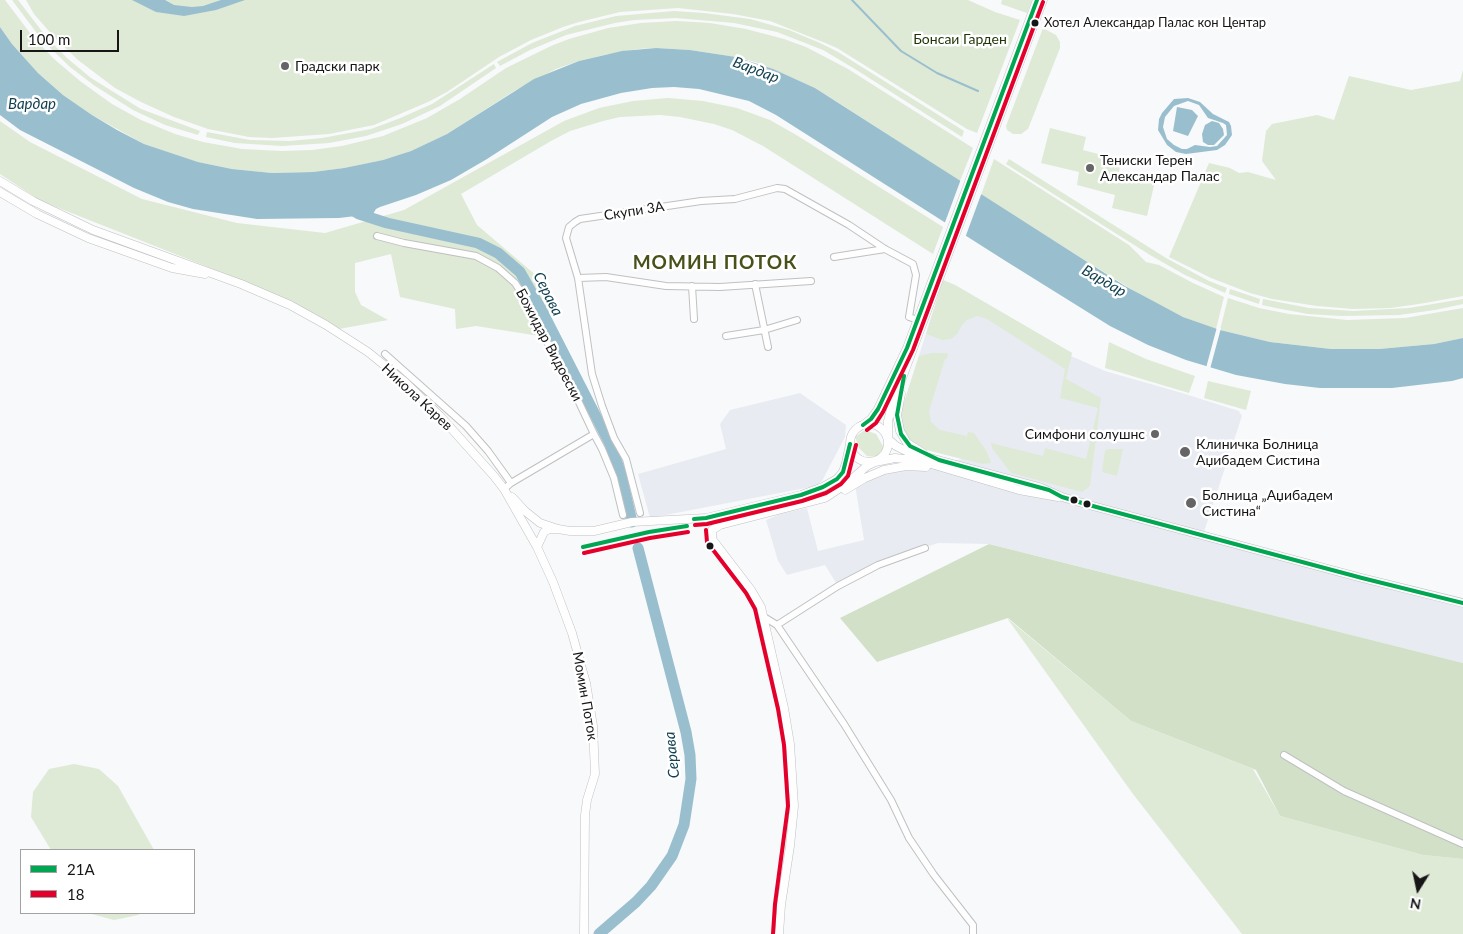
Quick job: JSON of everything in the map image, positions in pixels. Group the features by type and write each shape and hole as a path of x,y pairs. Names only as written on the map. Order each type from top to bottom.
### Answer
{"street":[{"path":"537,547 544,532 549,530 591,531 620,524 711,517 801,495 823,487 837,479 843,472 853,432 871,419 878,409 907,348 938,272 1039,2"},
{"name":"Никола Карев","path":"0,181 33,201 93,230 240,284 290,305 354,343 389,369 440,416 485,464 504,489 544,563"},
{"name":"Скупи 3А","path":"640,513 626,459 614,438 596,391 583,322 578,278 566,238 569,227 580,219 701,201 735,199 777,188 784,189 913,264 916,269 916,284 909,317 918,320"},
{"name":"Никола Карев","path":"0,192 55,222 127,252 172,268 202,273 240,284"},
{"name":"Божидар Видоески","path":"378,236 404,243 476,256 507,274 527,301 542,333 567,377 609,464 622,515"},
{"path":"834,257 885,249"},
{"path":"825,498 848,482 863,468 886,455 889,448 889,416 938,272"},
{"path":"578,278 606,277 666,286 720,287 811,281"},
{"path":"755,284 768,346"},
{"path":"692,286 694,319"},
{"path":"726,336 764,330 797,320"},
{"path":"385,354 466,426 488,451 511,483"},
{"path":"904,376 897,414 901,434 910,446 939,460"},
{"path":"863,425 870,424 878,427 888,439 902,449 1049,490 1062,497"},
{"path":"558,529 537,520 525,511 504,489 594,434"},
{"path":"850,444 853,454 867,462 906,458 1019,490 1062,497 1362,578 1463,603"},
{"path":"779,934 781,905 793,826 794,795 790,744 764,617 758,600 712,539 712,530 720,525 825,498 842,492 877,472 892,468 914,466 955,471"},
{"path":"776,625 838,586 878,565 925,548"},
{"name":"Момин Поток","path":"544,563 563,608 577,649 586,684 594,739 595,774 587,800 585,815 584,934"},
{"path":"764,617 776,625 844,724 892,800 914,845 934,875 973,925 973,934"},
{"path":"1284,755 1344,791 1463,844"}],"shaded area":[{"path":"943,280 955,285 1072,353 1071,356 1105,371 1239,411 1242,416 1203,535 1463,603 1463,663 989,544 938,543 838,586 825,565 787,575 778,561 766,520 780,514 807,508 818,551 864,540 855,485 881,474 962,459 939,453 900,415"},
{"path":"800,393 846,425 845,437 822,481 816,486 650,518 638,474 726,449 720,424 730,410"}],"green space":[{"path":"0,0 5,0 33,37 54,59 112,104 141,120 175,134 203,142 242,149 312,150 342,146 383,136 427,118 460,99 506,68 551,46 608,28 641,23 676,21 710,23 746,29 806,47 848,69 973,148 960,181 815,88 788,76 755,62 736,57 690,50 656,48 604,55 556,69 514,91 447,134 411,151 383,160 313,172 272,173 232,169 198,162 144,144 92,115 63,95 38,73 12,44 0,27"},
{"path":"12,0 18,0 48,39 91,78 141,109 200,131 198,135 165,125 133,110 95,86 70,67 42,40"},
{"name":"Градски парк","path":"26,0 968,0 995,12 1020,20 977,133 967,129 837,48 823,42 770,21 733,14 678,8 620,12 563,27 531,40 499,57 447,92 428,102 374,125 329,134 272,138 249,137 208,129 174,117 115,88 78,60 55,38 34,14"},
{"path":"1002,0 1032,0 1027,13 1001,4"},
{"path":"674,11 750,19 789,30 820,43 838,52 964,131 962,137 823,50 777,32 734,23 676,18 615,23 566,35 530,50 500,66 497,62 532,43 575,26 616,16"},
{"path":"1043,28 1056,35 1060,42 1060,48 1028,129 1021,134 1013,134 1007,130 1006,126"},
{"path":"494,64 496,68 440,106 402,124 366,136 329,143 282,146 235,143 206,137 207,132 250,140 290,141 322,138 371,129 432,104"},
{"path":"1463,70 1463,296 1391,308 1353,309 1317,306 1272,299 1250,293 1211,278 1169,257 1209,163 1230,168 1239,173 1248,172 1276,180 1262,161 1266,131 1272,124 1317,115 1334,120 1349,76 1411,90 1460,81"},
{"path":"668,98 703,101 737,108 770,120 798,136 943,227 933,254 763,146 732,130 680,117 660,115 620,117 570,131 461,194 477,225 538,277 552,303 546,337 476,326 456,329 455,309 400,297 391,254 355,263 355,292 361,305 388,320 339,329 298,305 256,286 41,201 0,174 0,121 30,142 142,199 237,223 325,233 404,210 564,121 599,108 633,101"},
{"name":"Тениски Терен Александар Палас","path":"1050,128 1086,137 1083,150 1121,160 1119,172 1155,181 1147,216 1112,208 1115,195 1077,185 1079,172 1041,163"},
{"path":"994,159 1129,245 1146,262 1159,265 1224,297 1216,329 1183,317 1147,299 981,195"},
{"path":"1009,159 1166,258 1209,281 1227,288 1225,293 1185,275 1150,255 1006,164"},
{"path":"943,280 955,285 1072,353 1066,379 1101,398 1090,486 1082,492 1011,473 992,448 991,443 1043,456 1045,448 1086,459 1098,408 1060,398 1065,369 987,319 977,316 967,320 951,339 942,340 926,334"},
{"path":"1230,289 1260,299 1259,304 1229,294"},
{"path":"1228,298 1259,308 1289,314 1347,320 1405,318 1463,308 1463,338 1434,344 1379,349 1331,349 1270,342 1220,330"},
{"path":"1263,299 1309,308 1353,311 1409,308 1463,299 1463,304 1399,315 1341,316 1308,314 1262,305"},
{"path":"1109,342 1146,359 1195,376 1189,393 1105,368"},
{"path":"932,353 947,353 948,355 947,359 945,359 929,411 931,422 940,430 967,436 968,432 974,433 987,452 991,463 983,464 918,448 904,434 900,415 919,356"},
{"path":"1208,381 1251,391 1246,410 1204,398"},
{"path":"865,430 876,434 884,448 883,452 876,457 867,456 859,448 855,437"},
{"path":"1108,449 1123,449 1117,476 1102,472 1105,451"},
{"path":"989,544 1463,663 1463,859 1423,855 1280,816 1256,770 1131,721 1008,618 877,662 840,618"},
{"path":"1007,618 1131,721 1253,769 1280,816 1423,855 1463,859 1463,934 1242,934 1133,794"},
{"path":"74,764 99,769 118,786 153,849 50,849 31,817 33,792 49,769"},
{"path":"92,914 140,914 138,915 114,920"}],"water":[{"path":"132,0 165,0 174,5 192,7 203,6 221,0 245,0 216,10 184,16 156,12"},
{"name":"Вардар","path":"0,27 12,44 38,73 63,95 117,130 144,144 198,162 232,169 272,173 313,172 344,168 383,160 411,151 447,134 534,79 579,61 622,51 656,48 690,50 736,57 773,69 815,88 1125,286 1183,317 1220,330 1270,342 1331,349 1379,349 1434,344 1463,338 1463,378 1392,388 1320,388 1236,375 1186,360 1148,345 1110,326 776,115 749,101 699,89 652,88 621,93 581,104 552,117 451,180 416,195 380,207 373,214 339,218 257,219 193,209 168,202 134,188 20,130 0,115"},
{"path":"1188,98 1200,102 1213,114 1229,122 1232,135 1225,145 1217,150 1186,154 1176,152 1167,145 1158,130 1159,119 1174,99","holes":["1188,101 1199,105 1208,118 1226,125 1227,135 1217,146 1195,145 1182,149 1167,139 1163,127 1165,117 1174,106"]},
{"path":"1177,107 1192,110 1198,116 1188,136 1173,131"},
{"path":"1212,121 1219,123 1224,135 1214,145 1208,145 1203,142 1202,134 1205,125"}],"pier":[{"path":"961,179 982,192 965,238 944,225"},
{"path":"1217,327 1221,328 1210,369 1206,368"}],"waterway":[{"path":"852,0 901,51 937,73 978,91"},
{"name":"Серава","path":"349,208 359,214 387,223 478,243 498,253 520,272 609,442 620,470 632,522"},
{"name":"Серава","path":"599,934 636,902 651,886 672,856 684,825 691,779 690,755 686,732 638,548"}],"transit line":[{"name":"21A","path":"863,425 871,419 878,409 907,348 1037,0"},
{"name":"18","path":"867,430 876,423 883,412 913,350 1043,2"},
{"name":"21A","path":"904,376 897,415 901,434 910,446 939,460 1049,490 1062,497 1089,505 1463,603"},
{"name":"21A","path":"694,519 706,518 801,495 823,487 837,479 843,472 850,444"},
{"name":"18","path":"695,525 707,524 802,501 826,493 841,484 848,476 856,445"},
{"name":"21A","path":"583,547 649,532 687,526"},
{"name":"18","path":"706,530 707,542 746,593 755,609 778,709 784,745 788,806 775,904 773,934"},
{"name":"18","path":"584,553 650,538 688,532"}],"place":[{"name":"Хотел Александар Палас кон Центар","path":"1035,23"},
{"name":"Градски парк","path":"285,66"},
{"name":"Тениски Терен Александар Палас","path":"1090,168"},
{"name":"Симфони солушнс","path":"1155,434"},
{"name":"Клиничка Болница Аџибадем Систина","path":"1185,452"},
{"name":"Болница „Аџибадем Систина“","path":"1191,503"}],"district":[{"name":"МОМИН ПОТОК","path":"715,263"}],"park label":[{"name":"Бонсаи Гарден","path":"960,39"}]}
